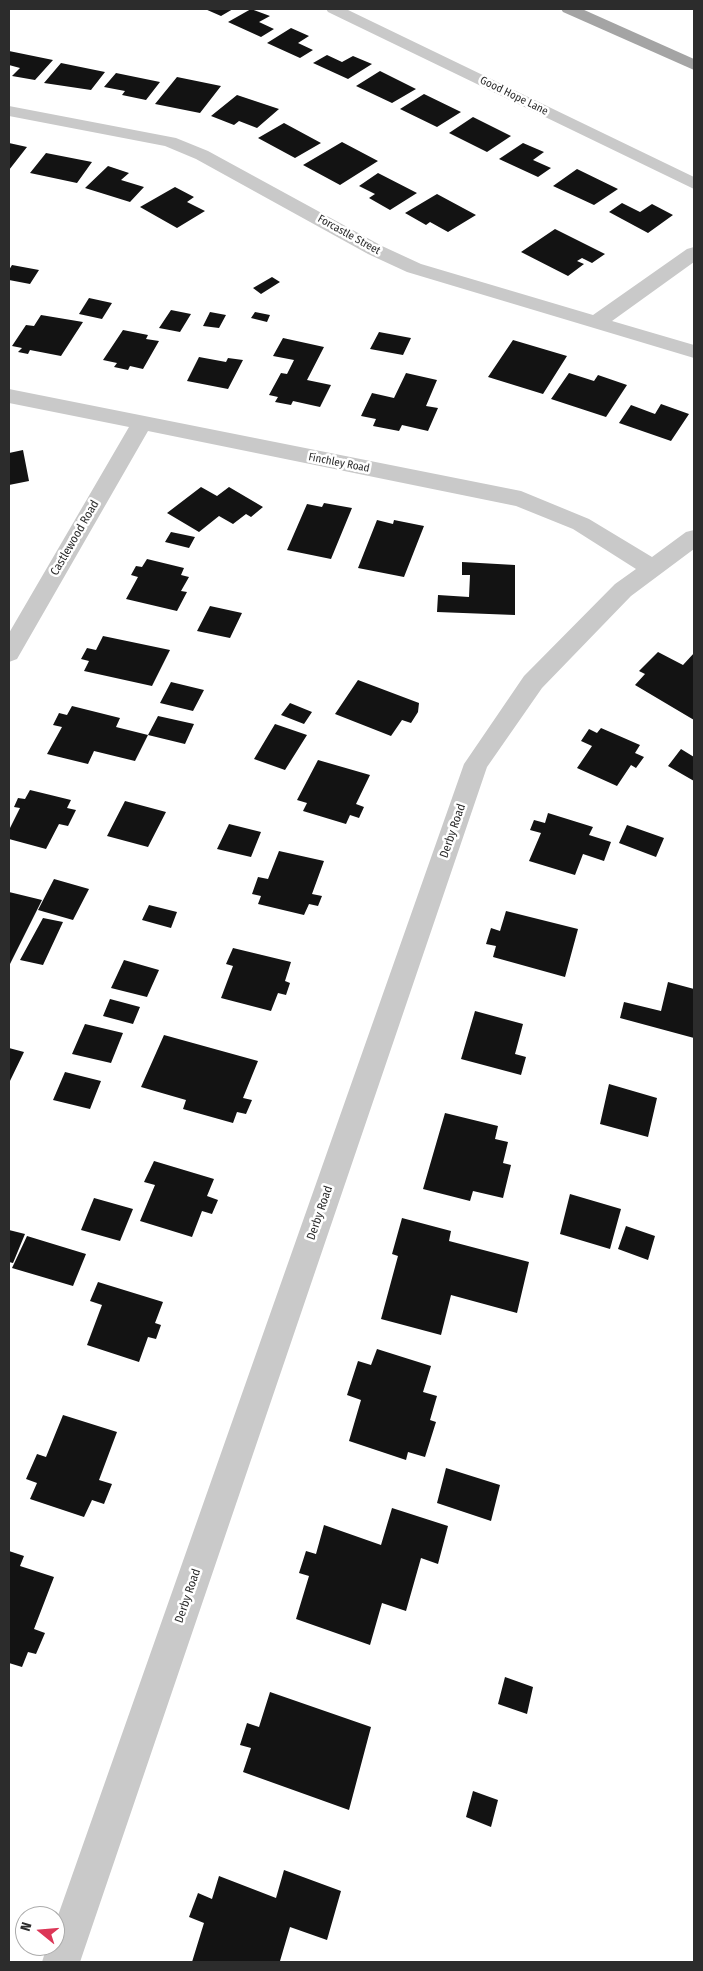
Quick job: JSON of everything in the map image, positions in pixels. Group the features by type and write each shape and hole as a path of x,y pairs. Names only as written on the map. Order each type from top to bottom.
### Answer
{"main road":[{"path":"569,9 694,65"}],"street":[{"name":"Good Hope Lane","path":"334,9 694,184"},
{"name":"Forcastle Street","path":"9,111 170,142 202,155 375,250 414,268 694,352"},
{"path":"597,322 694,253"},
{"name":"Finchley Road","path":"9,396 521,499 581,524 653,570"},
{"name":"Castlewood Road","path":"9,653 141,424"},
{"name":"Derby Road","path":"61,1962 476,764 533,682 623,590 653,570 694,538"}],"building":[{"path":"205,9 233,9 221,16"},
{"path":"251,9 270,16 259,22 274,29 261,37 228,22"},
{"path":"291,28 309,36 298,43 313,50 300,58 267,43"},
{"path":"9,51 53,60 35,80 12,76 20,68 9,65"},
{"path":"327,55 342,62 353,56 372,64 348,79 313,63"},
{"path":"61,63 105,72 91,90 44,83"},
{"path":"380,71 416,89 392,103 356,86"},
{"path":"116,73 160,82 146,100 122,95 125,91 104,87"},
{"path":"177,77 221,86 200,113 155,104"},
{"path":"424,94 461,112 437,127 400,109"},
{"path":"237,95 279,109 257,128 239,121 234,125 211,116"},
{"path":"473,117 511,136 487,152 449,133"},
{"path":"284,123 321,143 295,158 258,138"},
{"path":"342,142 378,161 340,185 303,165"},
{"path":"9,143 27,147 9,170"},
{"path":"523,143 544,152 533,160 551,168 538,177 499,159"},
{"path":"46,153 92,162 77,183 30,173"},
{"path":"108,166 129,173 121,180 144,187 130,202 85,188"},
{"path":"577,169 618,189 594,205 553,186"},
{"path":"378,173 417,193 390,210 369,198 375,194 359,186"},
{"path":"175,187 194,197 187,202 205,211 177,228 140,207"},
{"path":"437,194 476,215 448,232 430,222 426,225 405,213"},
{"path":"622,203 640,212 652,204 673,215 648,233 609,212"},
{"path":"555,229 605,254 592,263 582,258 577,261 584,264 568,276 521,252"},
{"path":"12,265 39,270 30,284 9,280 9,270"},
{"path":"272,277 280,282 261,294 253,288"},
{"path":"89,298 112,303 102,319 79,314"},
{"path":"171,310 191,314 180,332 159,328"},
{"path":"210,312 226,315 219,328 203,326"},
{"path":"255,312 270,315 267,322 251,318"},
{"path":"41,315 83,322 61,356 30,350 28,354 18,352 22,348 12,346 26,325 34,326"},
{"path":"123,330 148,335 146,339 159,341 143,369 130,366 128,370 114,367 117,363 103,360"},
{"path":"379,332 411,338 403,355 370,349"},
{"path":"283,338 324,347 307,380 331,385 320,407 293,401 291,405 275,402 278,397 269,395 281,373 287,374 294,360 273,356"},
{"path":"513,340 567,356 543,394 488,377"},
{"path":"199,357 226,362 228,358 243,360 228,389 187,381"},
{"path":"406,373 437,380 426,406 438,408 428,431 402,425 399,431 373,426 376,419 361,416 372,393 394,398"},
{"path":"569,373 594,381 598,375 627,385 606,417 551,399"},
{"path":"661,404 689,414 671,441 619,423 631,405 655,414"},
{"path":"23,450 29,481 9,485 9,453"},
{"path":"201,487 217,496 229,487 263,507 251,517 246,514 233,524 219,516 199,532 167,513"},
{"path":"324,503 352,508 331,559 287,550 307,504 322,507"},
{"path":"377,520 393,524 394,520 424,526 404,577 358,568"},
{"path":"171,532 195,537 189,548 165,542"},
{"path":"147,559 184,568 181,575 189,577 181,591 187,592 177,611 126,599 138,577 131,575 136,566 142,567"},
{"path":"462,562 515,565 515,615 437,612 438,595 469,597 470,575 462,575"},
{"path":"210,606 242,613 230,638 197,631"},
{"path":"103,636 170,650 152,686 84,671 89,661 81,659 87,648 96,650"},
{"path":"658,652 683,665 694,653 694,720 635,685 645,674 639,671"},
{"path":"358,680 419,703 418,712 411,723 402,720 391,736 335,714"},
{"path":"171,682 204,690 193,711 160,703"},
{"path":"290,703 312,712 304,724 281,715"},
{"path":"72,706 120,718 116,727 148,735 135,761 94,751 88,764 47,754 62,727 53,725 59,713 67,715"},
{"path":"158,716 194,724 185,744 148,735"},
{"path":"275,724 307,735 285,770 254,759"},
{"path":"601,728 640,745 635,753 644,757 636,768 631,765 617,786 577,768 592,746 581,741 589,729 597,733"},
{"path":"681,749 694,757 694,781 668,766"},
{"path":"318,760 370,775 356,804 364,807 359,818 350,815 346,824 303,811 307,803 297,800"},
{"path":"30,790 71,800 67,808 76,810 68,826 59,824 46,849 9,839 9,830 20,808 14,807 18,798 25,799"},
{"path":"125,801 166,812 148,847 107,836"},
{"path":"548,813 593,827 589,835 611,842 604,861 583,854 575,875 529,861 541,833 530,830 534,820 545,823"},
{"path":"229,824 261,832 251,857 217,849"},
{"path":"627,825 664,838 656,857 619,843"},
{"path":"279,851 324,861 312,894 322,896 318,906 309,904 304,915 258,904 261,896 252,894 258,877 268,879"},
{"path":"54,879 89,889 73,920 38,910"},
{"path":"9,892 42,900 9,966"},
{"path":"149,905 177,912 171,928 142,920"},
{"path":"506,911 578,929 565,977 493,957 496,946 486,944 491,928 500,931"},
{"path":"43,918 63,922 43,965 20,960"},
{"path":"233,948 291,962 285,981 290,983 286,995 278,993 271,1011 221,998 233,966 226,964"},
{"path":"124,960 159,970 147,997 111,988"},
{"path":"668,982 694,989 694,1038 620,1018 624,1002 661,1011"},
{"path":"110,999 140,1007 133,1024 103,1016"},
{"path":"475,1011 523,1024 515,1054 526,1057 521,1075 461,1059"},
{"path":"85,1024 123,1033 111,1063 72,1054"},
{"path":"164,1035 258,1061 243,1098 252,1100 246,1114 237,1112 233,1123 183,1109 186,1100 141,1087"},
{"path":"9,1048 24,1052 9,1083"},
{"path":"65,1072 101,1081 90,1109 53,1100"},
{"path":"609,1084 657,1098 648,1137 600,1124"},
{"path":"445,1113 498,1126 495,1139 508,1142 503,1163 511,1165 503,1198 473,1191 470,1201 423,1189"},
{"path":"154,1161 214,1179 207,1196 218,1200 212,1214 202,1211 192,1237 140,1221 155,1185 144,1182"},
{"path":"570,1194 621,1209 610,1249 560,1234"},
{"path":"94,1198 133,1209 120,1241 81,1230"},
{"path":"402,1218 451,1231 449,1241 529,1262 517,1313 451,1295 441,1335 381,1319 398,1256 392,1254"},
{"path":"626,1226 655,1236 648,1260 618,1249"},
{"path":"9,1230 25,1234 13,1263 9,1262"},
{"path":"27,1236 86,1254 73,1286 12,1268"},
{"path":"98,1282 163,1302 155,1323 161,1325 156,1339 148,1337 139,1362 87,1345 102,1305 90,1301"},
{"path":"377,1349 431,1366 423,1392 437,1396 430,1420 436,1422 425,1457 408,1452 406,1460 349,1441 361,1400 347,1395 358,1361 371,1365"},
{"path":"63,1415 117,1432 99,1480 112,1484 104,1504 92,1500 84,1517 30,1499 37,1483 26,1479 37,1454 46,1457"},
{"path":"446,1468 500,1485 491,1521 437,1503"},
{"path":"392,1508 448,1526 438,1564 421,1558 406,1611 382,1603 370,1645 296,1619 309,1576 299,1573 306,1551 316,1554 324,1525 381,1545"},
{"path":"9,1551 24,1556 20,1566 54,1577 34,1629 45,1633 36,1654 28,1652 22,1667 9,1663"},
{"path":"505,1677 533,1687 527,1714 498,1704"},
{"path":"270,1692 371,1727 349,1810 243,1772 251,1748 240,1745 247,1723 259,1727"},
{"path":"473,1791 498,1800 491,1827 466,1817"},
{"path":"284,1870 341,1891 327,1940 290,1927 280,1961 284,1962 192,1962 204,1923 189,1917 198,1893 212,1899 219,1876 276,1898"}]}
